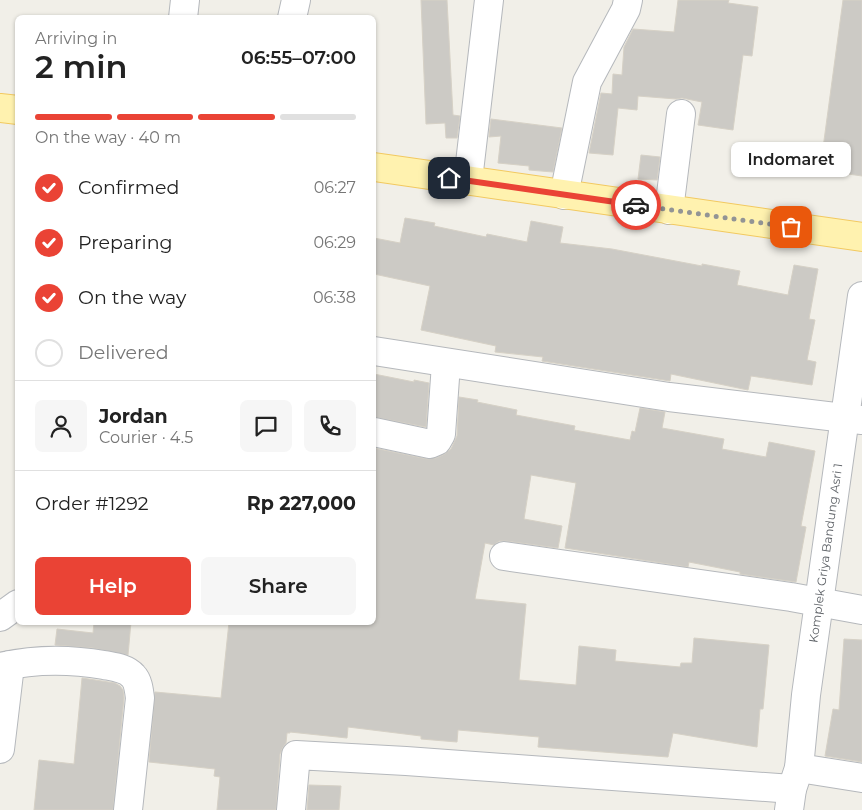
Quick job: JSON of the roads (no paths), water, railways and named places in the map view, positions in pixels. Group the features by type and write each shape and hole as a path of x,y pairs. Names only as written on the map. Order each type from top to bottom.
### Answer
{"main road":[{"path":"0,108 15,110"},
{"path":"376,167 862,237"}],"street":[{"path":"183,15 185,0"},
{"path":"293,15 296,0"},
{"path":"468,180 489,0"},
{"path":"564,194 587,82 613,29 626,8 628,0"},
{"path":"669,210 681,114"},
{"name":"Komplek Griya Bandung Asri 1","path":"794,789 820,601 854,419 862,296"},
{"path":"376,351 446,364 668,397 854,419"},
{"path":"376,432 430,444 440,439 446,364"},
{"path":"504,556 820,601 862,610"},
{"path":"0,617 15,606"},
{"path":"0,749 5,666 47,661 81,661 122,669 134,677 138,685 140,698 128,810"},
{"path":"291,810 296,756 406,761 794,789 862,778"}],"place":[{"name":"Indomaret","path":"791,227"}]}
